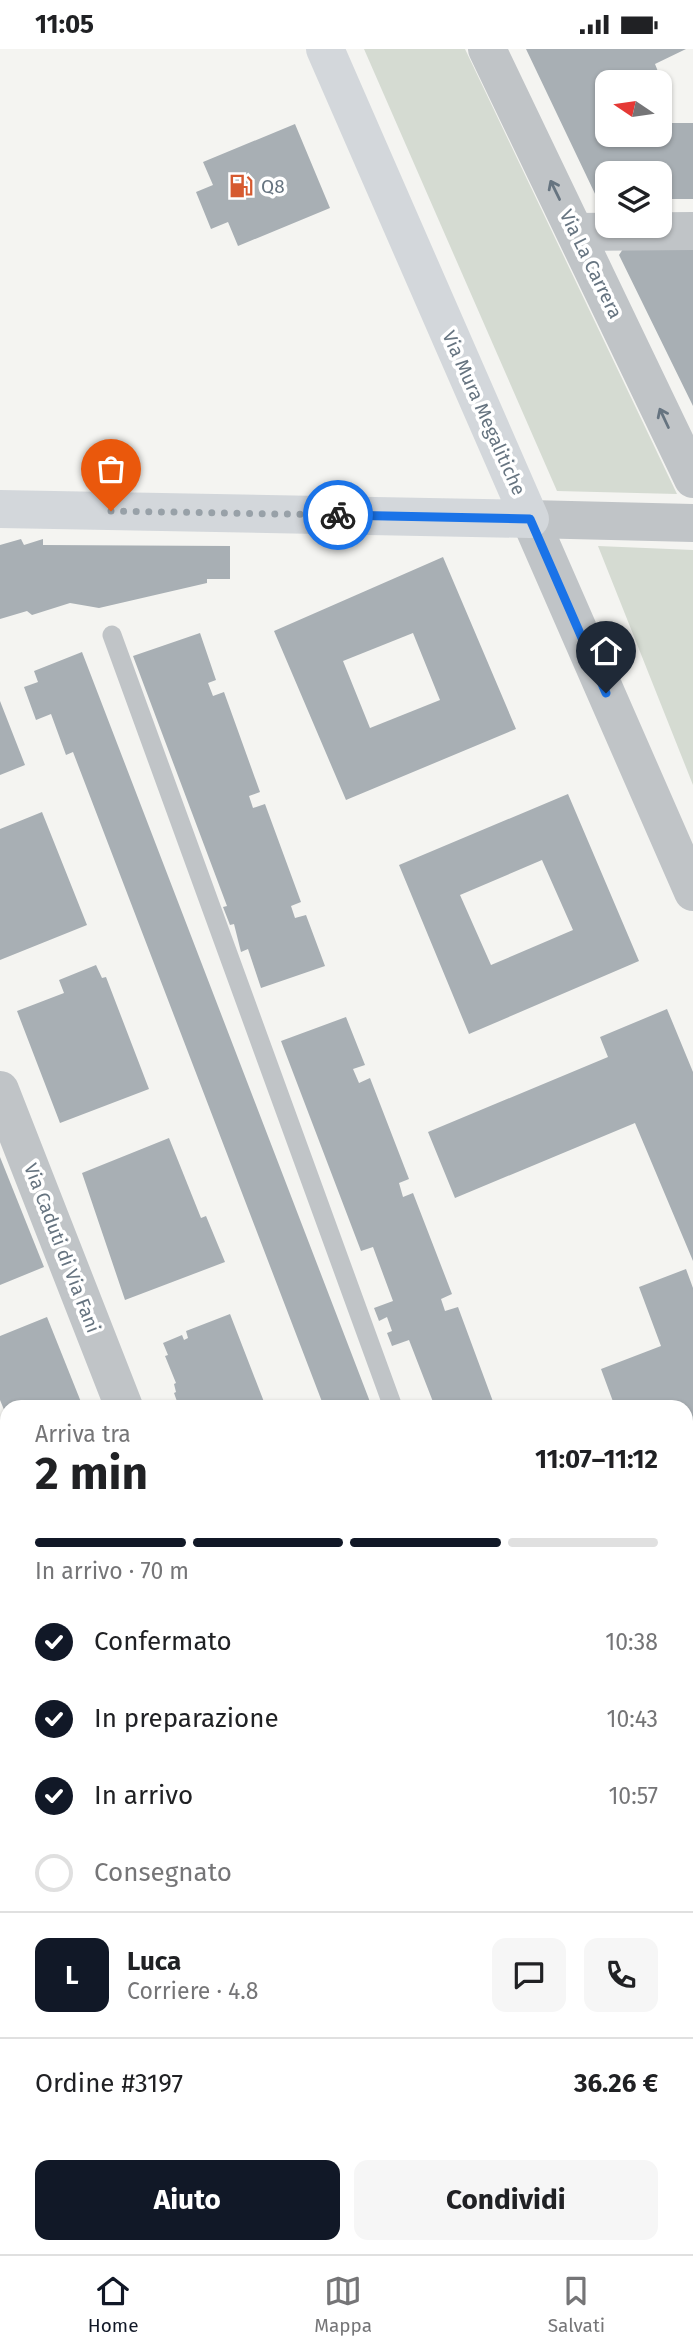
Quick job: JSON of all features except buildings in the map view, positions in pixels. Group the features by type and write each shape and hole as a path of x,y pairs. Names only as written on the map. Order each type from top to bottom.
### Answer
{"main road":[{"name":"Via Mura Megalitiche","path":"325,49 530,519"},
{"path":"0,509 530,519"}],"street":[{"name":"Via La Carrera","path":"487,49 693,479"},
{"path":"575,232 693,231"},
{"path":"530,519 693,523"},
{"name":"Via Mura Megalitiche","path":"530,519 693,892"},
{"name":"Via Caduti di Via Fani","path":"0,1090 121,1400"}],"lane":[{"path":"112,635 391,1400"}],"shaded area":[{"path":"364,49 465,49 677,494 557,491"},
{"path":"598,546 693,550 693,785"}],"way so far":[{"path":"111,511 338,515"}],"place":[{"name":"Q8","path":"241,186"}],"route":[{"path":"338,515 530,519 606,693"}]}
